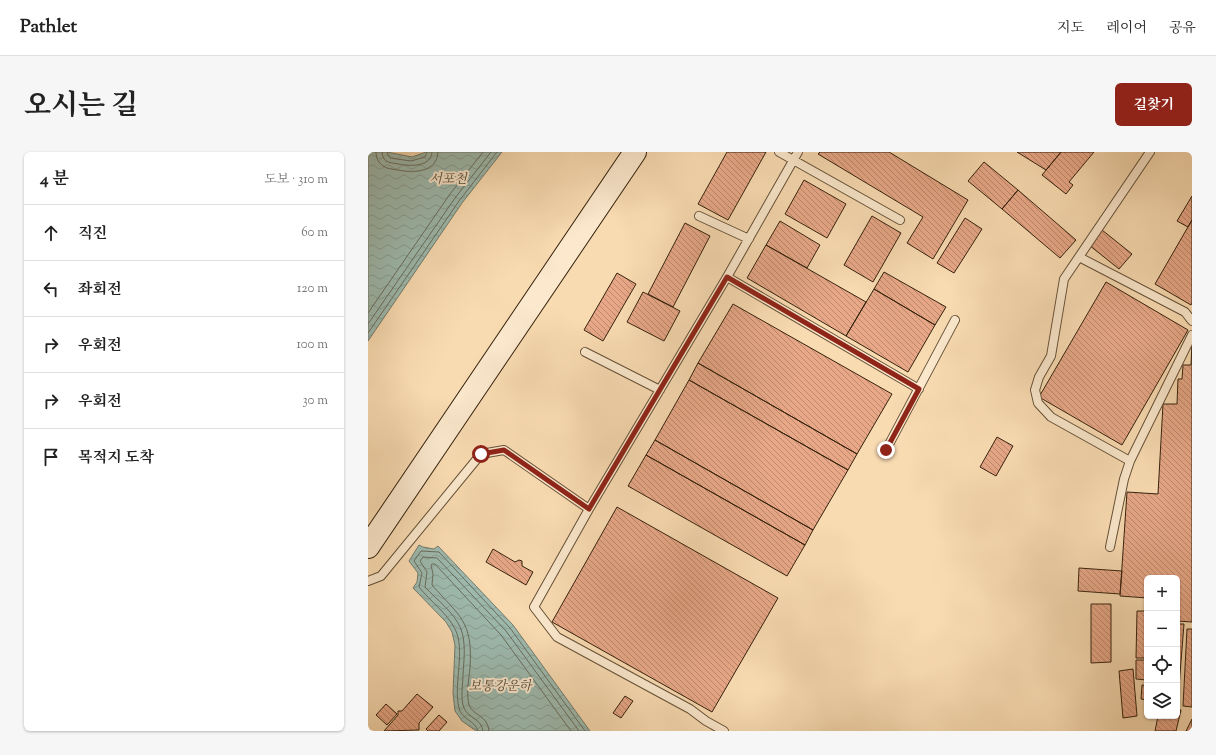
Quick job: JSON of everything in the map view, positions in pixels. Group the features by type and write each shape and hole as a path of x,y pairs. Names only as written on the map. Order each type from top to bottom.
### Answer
{"main road":[{"path":"368,547 635,152"}],"lane":[{"path":"779,152 900,220"},
{"path":"724,731 706,721 690,709 557,638 534,607 589,509 727,277 798,152"},
{"path":"1130,461 1051,417 1038,403 1035,390 1039,378 1051,356 1064,279 1150,152"},
{"path":"699,216 749,239"},
{"path":"1079,257 1185,312 1192,321"},
{"path":"727,277 919,389"},
{"path":"886,450 955,320"},
{"path":"1110,547 1124,479 1130,461 1192,335"},
{"path":"585,352 660,390"},
{"path":"368,581 381,576 481,454 504,450 589,509"}],"water":[{"name":"서포천","path":"368,152 387,152 412,157 426,152 502,152 462,203 368,341"},
{"name":"보통강운하","path":"419,545 434,549 438,546 513,625 590,731 476,731 462,721 455,711 453,693 455,645 452,632 446,622 413,588 417,582 418,573 409,561"}],"building":[{"path":"727,152 766,152 728,220 698,204"},
{"path":"820,152 889,152 968,200 933,259 907,243 923,217 818,154"},
{"path":"1017,152 1061,152 1046,170"},
{"path":"1061,152 1094,152 1069,182 1073,185 1066,194 1042,175"},
{"path":"984,162 1018,190 1002,209 968,181"},
{"path":"804,180 846,204 827,238 785,214"},
{"path":"1018,190 1076,240 1060,258 1002,209"},
{"path":"1192,196 1192,220 1188,227 1177,221"},
{"path":"872,216 901,233 873,282 844,265"},
{"path":"965,218 982,229 954,273 937,263"},
{"path":"1192,220 1192,303 1191,305 1155,284"},
{"path":"780,221 820,245 807,268 766,245"},
{"path":"685,223 710,236 673,307 648,294"},
{"path":"1102,230 1132,254 1119,269 1089,245"},
{"path":"766,245 866,302 846,336 747,278"},
{"path":"884,272 946,307 935,325 874,289"},
{"path":"617,273 636,284 603,341 584,330"},
{"path":"1106,282 1188,330 1122,445 1039,397"},
{"path":"874,289 935,325 908,372 846,336"},
{"path":"643,292 680,311 664,341 627,322"},
{"path":"733,304 892,394 857,454 698,363"},
{"path":"1192,344 1192,622 1180,621 1180,575 1144,575 1144,598 1120,596 1127,492 1158,494 1163,404 1177,404 1178,379 1182,379 1183,365 1191,365"},
{"path":"698,363 857,454 848,470 689,380"},
{"path":"689,380 848,470 813,530 655,440"},
{"path":"997,437 1013,446 996,476 980,467"},
{"path":"655,440 813,530 805,545 646,455"},
{"path":"646,455 805,545 787,576 628,486"},
{"path":"617,507 778,598 712,712 552,622"},
{"path":"493,549 515,562 519,560 522,561 522,566 533,572 526,585 486,562"},
{"path":"1079,568 1122,571 1120,594 1078,591"},
{"path":"1091,604 1111,604 1111,662 1091,663"},
{"path":"1137,611 1144,611 1144,658 1136,658"},
{"path":"1180,624 1184,624 1180,674"},
{"path":"1187,629 1192,629 1192,707 1183,706"},
{"path":"1136,660 1144,660 1144,680 1136,679"},
{"path":"1133,669 1137,716 1123,718 1119,671"},
{"path":"1142,685 1144,685 1144,700 1141,699"},
{"path":"417,694 433,707 419,723 419,730 384,731 398,715 398,711 402,711"},
{"path":"625,696 633,701 621,718 613,713"},
{"path":"386,704 397,714 387,725 376,715"},
{"path":"439,715 447,722 439,731 428,731 426,729"},
{"path":"1157,719 1179,719 1176,731 1155,731"},
{"path":"1192,719 1192,731 1186,731"}],"route":[{"path":"481,454 504,450 589,509 727,277 919,389 897,427 886,450"}]}
